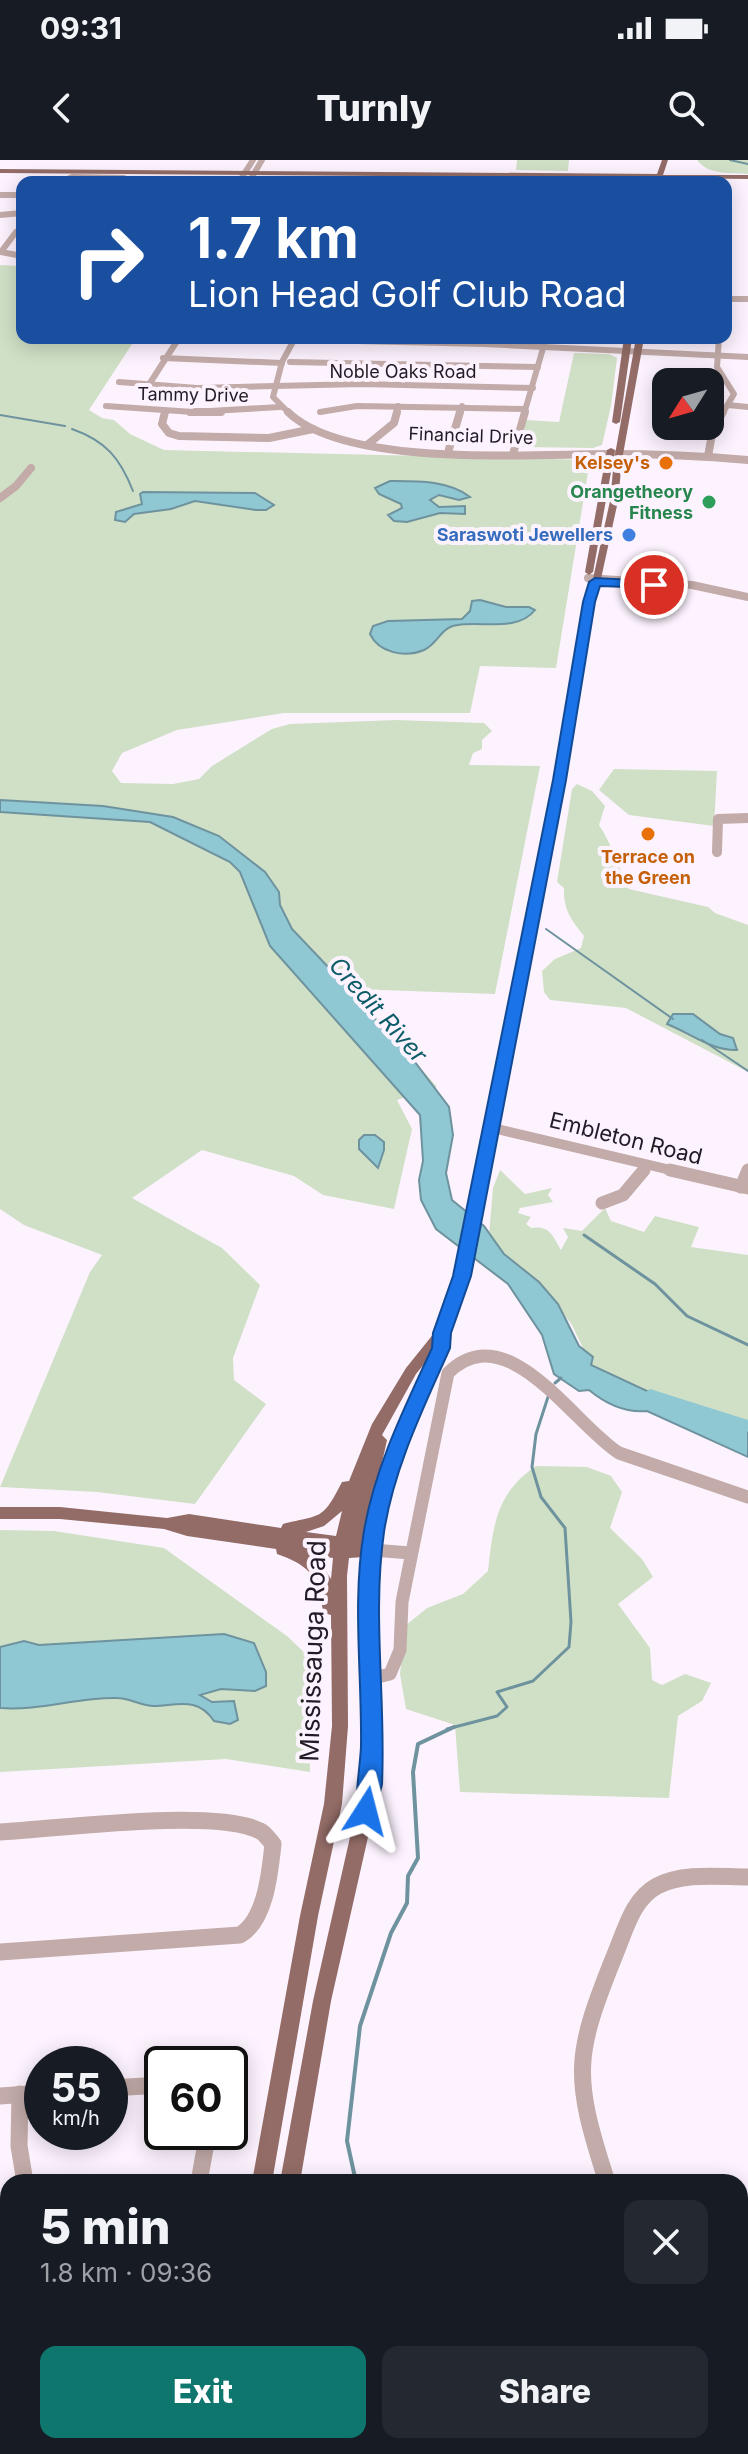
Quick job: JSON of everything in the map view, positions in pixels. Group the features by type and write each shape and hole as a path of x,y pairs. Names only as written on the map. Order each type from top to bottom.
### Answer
{"main road":[{"path":"53,171 63,169"},
{"path":"0,170 245,172"},
{"path":"0,170 634,176"},
{"path":"255,172 485,176"},
{"path":"673,176 697,176"},
{"path":"673,176 748,176"},
{"name":"Mississauga Road","path":"291,2174 322,2001 371,1784 380,1676 369,1590 380,1504 394,1455 441,1348 442,1333 462,1276 559,780 589,602 585,596 614,501 615,453 627,344"},
{"name":"Mississauga Road","path":"615,453 639,344"},
{"name":"Mississauga Road","path":"263,2174 309,1916 333,1804 340,1726 339,1637 343,1548 353,1496 379,1424 411,1371 442,1333"},
{"path":"373,1550 359,1539 357,1533 381,1438 379,1424"},
{"path":"223,1525 247,1524 291,1529 322,1521 341,1503 358,1451 371,1442"},
{"path":"0,1513 60,1513 164,1523 187,1530 246,1539 373,1550"},
{"path":"164,1523 189,1520 343,1548"},
{"path":"246,1539 264,1547 293,1553 312,1564 329,1589 330,1631 339,1637"}],"street":[{"path":"243,176 253,160"},
{"path":"253,176 262,160"},
{"path":"0,194 8,189"},
{"path":"16,232 1,252 16,255"},
{"path":"0,239 16,239"},
{"path":"148,386 174,344"},
{"path":"280,407 273,397 296,344"},
{"path":"515,344 748,357"},
{"path":"514,452 545,344"},
{"path":"708,455 713,429 734,392 717,367 719,344"},
{"path":"163,358 538,367"},
{"name":"Noble Oaks Road","path":"119,382 148,386 431,385 533,388"},
{"name":"Financial Drive","path":"277,387 284,404 306,421 369,444 514,452"},
{"path":"728,405 748,407"},
{"name":"Tammy Drive","path":"106,406 165,412 236,413 280,407"},
{"path":"320,412 344,407 398,406 525,409"},
{"path":"369,444 394,423 398,406"},
{"path":"449,449 462,406"},
{"name":"Financial Drive","path":"280,407 313,429 369,444 416,452 615,453 748,458"},
{"path":"165,412 162,424 169,433 179,436 269,438 313,429"},
{"path":"0,498 16,486 31,468"},
{"path":"592,580 708,589 748,597"},
{"path":"717,852 718,819 748,818"},
{"name":"Embleton Road","path":"493,1128 744,1187"},
{"path":"602,1203 614,1203 626,1194 647,1165"},
{"path":"744,1187 748,1170"},
{"path":"380,1676 398,1657 400,1618 410,1553 448,1373 460,1362 475,1357 501,1357 517,1363 555,1393 617,1452 748,1497"},
{"path":"373,1550 410,1553"},
{"path":"0,1832 208,1820 262,1831 273,1844 256,1916 251,1927 242,1935 0,1952"},
{"path":"605,2174 588,2120 582,2088 581,2052 592,2011 635,1909 648,1892 680,1878 748,1877"},
{"path":"20,2094 19,2146 24,2174"},
{"path":"0,2096 24,2094"},
{"path":"200,2174 205,2150"}],"green space":[{"path":"517,160 569,160 568,171 516,170"},
{"path":"697,160 748,160 748,174 713,171"},
{"path":"0,265 16,266 16,344 132,344 89,410 102,418 114,420 130,434 164,450 590,460 556,668 480,666 470,713 284,713 177,730 122,753 112,771 121,783 173,784 199,779 212,766 272,729 290,724 396,720 484,723 492,731 482,740 482,749 473,753 469,765 540,766 495,994 352,989 437,1087 397,1100 412,1129 394,1209 323,1195 294,1176 202,1150 132,1198 222,1248 260,1285 233,1358 234,1380 266,1404 195,1504 97,1492 0,1487 90,1272 102,1255 24,1225 0,1209"},
{"path":"574,353 609,354 617,358 602,445 593,448 522,447 526,420 559,422"},
{"path":"614,769 717,771 714,826 629,815 599,790"},
{"path":"577,784 592,791 605,806 599,825 629,889 708,907 715,913 748,925 748,1072 626,1008 550,1000 544,992 542,971 555,959 581,948 584,936 569,914 564,888 557,882 572,789"},
{"path":"500,1170 525,1194 552,1188 548,1195 553,1202 520,1208 518,1213 531,1217 526,1224 531,1228 550,1232 561,1250 568,1237 563,1228 582,1231 605,1208 611,1221 644,1232 655,1216 699,1227 691,1247 748,1255 748,1424 728,1415 692,1412 591,1365 572,1325 539,1282 504,1254 489,1235 493,1188"},
{"path":"536,1466 587,1467 611,1476 622,1492 610,1528 642,1559 653,1577 618,1604 650,1648 652,1680 662,1685 685,1674 711,1683 702,1701 678,1716 669,1798 460,1792 455,1725 406,1709 400,1674 405,1626 427,1608 463,1594 488,1571 499,1512 512,1487"},
{"path":"0,1530 54,1531 164,1548 287,1636 309,1657 310,1772 226,1759 0,1772"}],"water":[{"path":"390,481 432,483 462,491 470,497 459,500 439,495 430,500 439,507 465,506 465,514 440,513 407,522 394,521 388,515 402,508 401,504 379,494 375,488"},
{"path":"255,493 274,505 266,510 256,510 195,501 171,509 134,514 125,522 115,520 116,512 142,504 140,494"},
{"path":"472,601 535,610 528,617 509,623 452,626 429,647 409,654 386,650 370,634 373,626 388,621 462,619 470,611"},
{"name":"Credit River","path":"0,800 103,806 173,817 219,836 265,872 279,892 280,905 292,929 408,1053 449,1107 453,1135 446,1173 452,1200 484,1226 504,1254 539,1282 558,1304 579,1346 593,1357 591,1365 692,1412 728,1415 748,1424 748,1457 647,1411 623,1409 589,1390 579,1391 554,1374 542,1335 508,1284 436,1229 421,1200 419,1180 423,1161 420,1115 270,946 240,872 230,862 150,822 0,812"},
{"path":"673,1014 693,1014 720,1034 733,1038 737,1050 710,1045 667,1024"},
{"path":"364,1135 375,1135 384,1142 378,1168 359,1149 359,1140"},
{"path":"224,1634 254,1643 266,1672 266,1686 255,1691 221,1689 200,1695 212,1702 234,1701 238,1720 230,1724 214,1721 195,1705 149,1706 117,1698 30,1708 0,1708 0,1647 24,1641 39,1645"}],"waterway":[{"path":"730,160 748,164"},
{"path":"0,415 65,426"},
{"path":"72,429 94,439 110,452 123,469 133,491"},
{"path":"546,929 673,1019"},
{"path":"702,1040 748,1071"},
{"path":"584,1235 655,1284 687,1316 748,1345"},
{"path":"555,1383 561,1378"},
{"name":"Credit River","path":"650,1395 748,1426"},
{"path":"453,1727 497,1716 507,1707 497,1692 533,1681 569,1647 571,1622 565,1528 541,1497 532,1467 536,1434 548,1397"},
{"path":"354,2174 347,2141 360,2026 391,1933 407,1903 408,1876 418,1858 413,1772 418,1744 453,1727"},
{"path":"447,1729 453,1727"}],"place":[{"name":"Kelsey's","path":"666,463"},
{"name":"Orangetheory Fitness","path":"709,502"},
{"name":"Saraswoti Jewellers","path":"629,535"},
{"name":"Terrace on the Green","path":"648,834"}],"route":[{"path":"366,1811 373,1747 369,1605 374,1531 394,1455 441,1348 442,1333 462,1276 559,780 589,602 595,582 654,585"}]}
